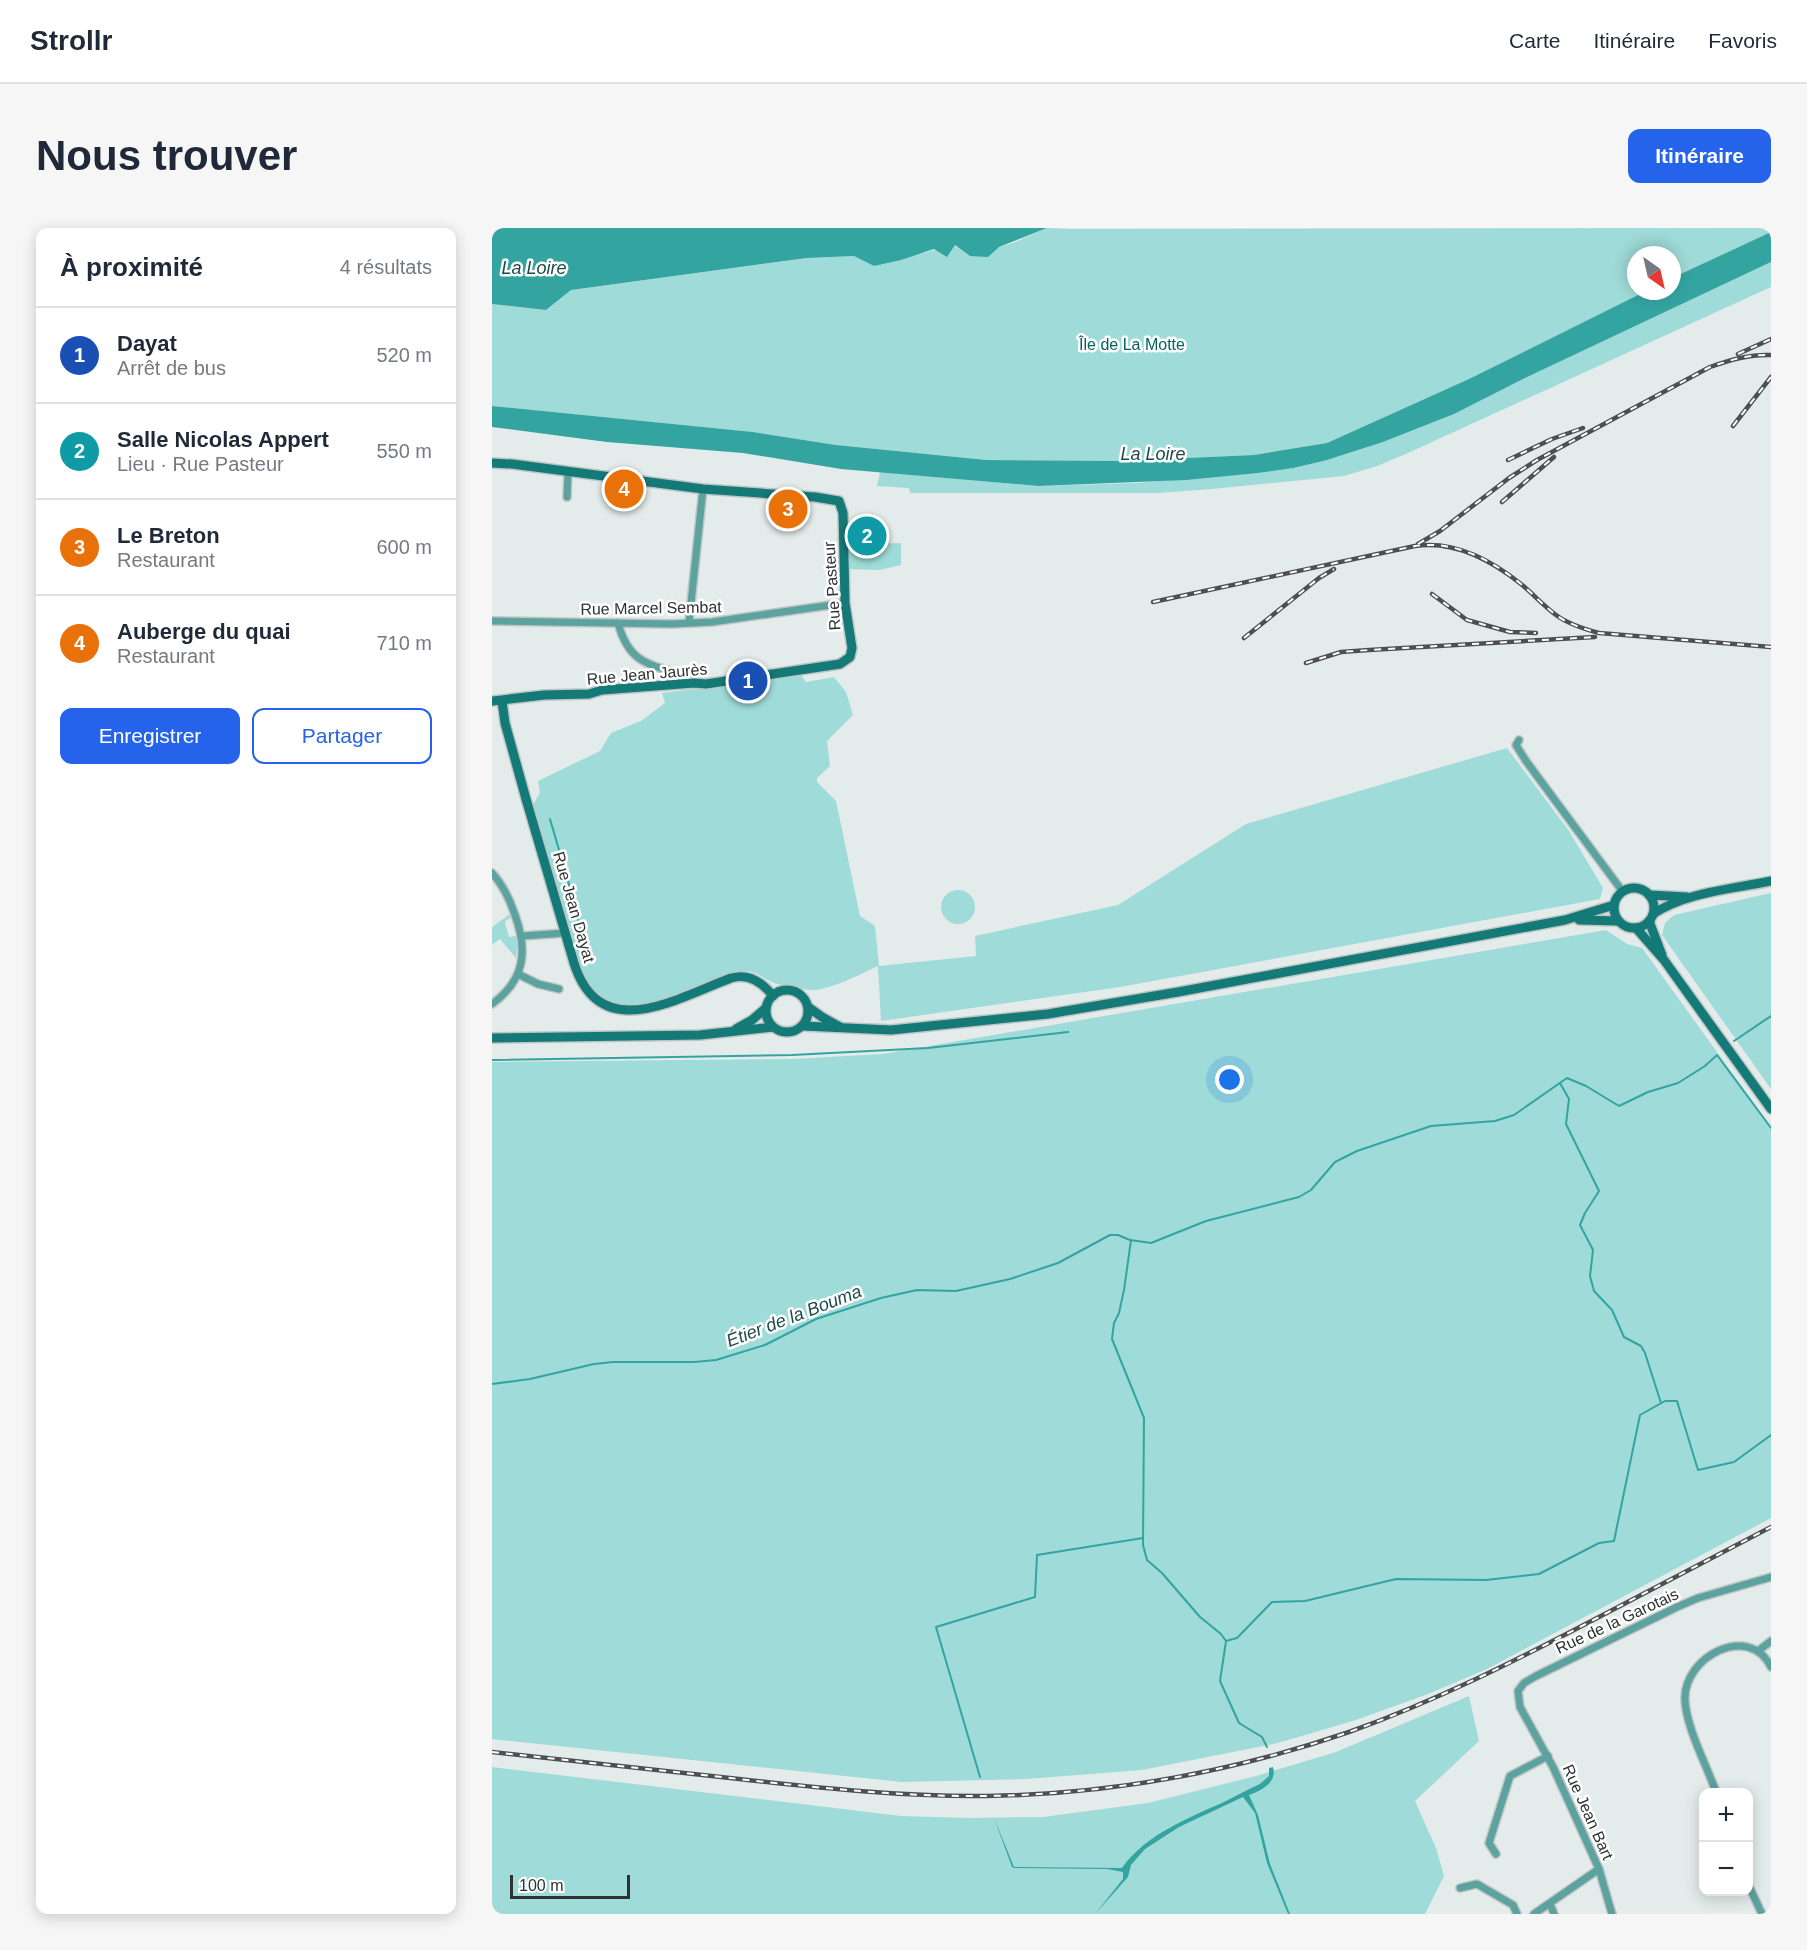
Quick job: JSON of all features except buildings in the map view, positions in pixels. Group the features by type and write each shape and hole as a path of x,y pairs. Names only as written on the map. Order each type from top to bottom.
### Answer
{"main road":[{"path":"492,463 515,464 703,489"},
{"name":"Rue Pasteur","path":"703,489 815,497 839,501 843,513 845,603 852,648 850,657 840,664"},
{"name":"Rue Jean Jaurès","path":"497,701 544,695 589,694 602,690 706,684 840,664"},
{"name":"Rue Jean Dayat","path":"497,701 574,963 582,983 599,1001 628,1011 646,1010 737,976 754,979 773,996"},
{"path":"1564,920 1618,921 1628,927 1636,928 1662,908 1692,897 1771,881"},
{"path":"1618,921 1614,905 1623,892 1637,888 1649,895 1692,897"},
{"path":"1649,895 1654,904 1651,918 1664,960"},
{"path":"803,1026 891,1030 1048,1014 1564,920 1614,905"},
{"path":"1636,928 1664,960 1771,1109"},
{"path":"734,1030 752,1020 766,1008 773,996 783,990 794,991 803,997 808,1007 840,1027"},
{"path":"492,1038 665,1036 773,1027 787,1033 803,1026 807,1018 808,1007"},
{"path":"766,1008 768,1020 773,1027"}],"street":[{"path":"567,497 568,472"},
{"path":"689,622 703,489"},
{"name":"Rue Marcel Sembat","path":"492,621 672,624 712,621 845,603"},
{"path":"618,623 622,637 640,660 646,664 678,673 686,684"},
{"path":"1519,740 1516,745 1526,761 1623,892"},
{"path":"492,873 501,884 510,902 522,936 523,950 518,974 492,1004"},
{"path":"522,936 566,933"},
{"path":"518,974 538,984 559,989"},
{"name":"Rue de la Garotais","path":"1531,1725 1518,1699 1518,1691 1524,1683 1677,1607 1698,1598 1771,1577"},
{"path":"1758,1652 1771,1641"},
{"path":"1715,1788 1688,1717 1685,1700 1687,1684 1700,1663 1720,1649 1732,1646 1758,1652 1771,1666"},
{"name":"Rue Jean Bart","path":"1531,1725 1548,1756 1599,1869 1612,1914"},
{"path":"1496,1854 1488,1843 1510,1776 1548,1756"},
{"path":"1534,1914 1599,1869"},
{"path":"1460,1888 1477,1884 1513,1905 1517,1914"},
{"path":"1753,1893 1762,1914"},
{"path":"1550,1904 1554,1914"}],"green space":[{"name":"Île de La Motte","path":"1047,228 1771,228 1771,232 1681,274 1681,246 1627,246 1628,300 1469,379 1327,443 1254,455 1120,461 986,460 836,445 753,432 492,406 492,304 546,310 571,290 808,258 854,256 874,266 954,245 970,256 1013,243"},
{"path":"1771,262 1771,287 1408,453 1344,476 1158,493 910,493 909,488 877,486 880,472 1038,486 1136,483 1258,473 1327,460 1383,442 1454,414"},
{"path":"901,543 901,565 879,570 850,569 849,545"},
{"path":"801,675 806,682 834,677 846,692 853,715 827,741 830,766 817,778 817,782 836,801 860,916 875,926 879,966 976,956 975,936 1118,905 1246,824 1507,748 1569,831 1603,888 1600,899 1120,987 881,1021 878,966 838,984 814,990 773,983 745,971 727,974 651,1004 632,1007 615,1005 598,995 581,973 533,805 540,793 538,781 600,751 611,733 641,721 665,703 662,693"},
{"path":"958,890 970,895 975,907 970,919 958,924 946,919 941,907 946,895"},
{"path":"1771,893 1771,1089 1662,935 1665,923 1674,915"},
{"path":"510,914 511,918 505,923 509,937 516,936 516,958 500,939 492,945 492,927"},
{"path":"1606,930 1627,944 1642,948 1771,1127 1771,1518 1487,1669 1428,1694 1356,1720 1278,1743 1142,1770 1026,1779 902,1782 492,1739 492,1062 792,1059 883,1054"},
{"path":"1469,1696 1479,1741 1415,1801 1436,1848 1444,1876 1425,1914 492,1914 492,1767 901,1816 1043,1817 1148,1803 1256,1776 1336,1752"}],"water":[{"name":"La Loire","path":"492,228 1047,228 999,247 988,257 970,256 955,245 947,257 934,249 874,266 854,256 807,258 571,290 546,310 492,304"},
{"path":"1771,232 1771,262 1454,414 1383,442 1327,460 1258,473 1186,480 1038,486 841,469 743,453 607,442 492,427 492,406 753,432 836,445 986,460 1120,461 1254,455 1327,443 1469,379 1628,300 1681,300 1681,274"},
{"path":"1273,1767 1271,1782 1249,1795 1258,1815 1270,1864 1290,1914 1288,1914 1267,1863 1255,1813 1243,1797 1179,1827 1145,1849 1131,1865 1128,1877 1095,1914 1123,1879 1123,1872 1107,1869 1014,1868 994,1818 1014,1867 1122,1868 1132,1856 1156,1836 1260,1784 1269,1776 1269,1768"}],"waterway":[{"path":"550,819 575,905 586,957"},
{"name":"Étier de la Bouma","path":"1734,1041 1771,1016"},
{"path":"492,1060 792,1055 928,1048 1068,1032"},
{"name":"Étier de la Bouma","path":"492,1384 530,1379 594,1364 716,1360 765,1345 816,1319 881,1298 917,1290 956,1291 1010,1279 1058,1263 1110,1235 1151,1243 1206,1221 1299,1197 1311,1190 1335,1162 1357,1151 1431,1126 1495,1121 1514,1115 1567,1078 1586,1086 1619,1106 1648,1092 1678,1083 1705,1066 1717,1055 1771,1128"},
{"path":"1560,1083 1569,1099 1566,1124 1599,1191 1580,1225 1593,1250 1590,1276 1594,1291 1612,1310 1624,1337 1641,1346 1661,1403"},
{"path":"1131,1240 1124,1290 1119,1313 1114,1323 1112,1339 1144,1418 1143,1545 1147,1560 1162,1573 1200,1617 1226,1641"},
{"path":"1267,1747 1262,1737 1239,1723 1220,1681 1226,1641 1237,1638 1272,1602 1305,1601 1396,1579 1486,1580 1539,1574 1599,1543 1614,1541 1640,1415 1665,1401 1677,1401 1698,1470 1734,1462 1771,1435"},
{"path":"980,1777 936,1627 1035,1597 1037,1555 1143,1538"}],"railway":[{"path":"1738,354 1771,339"},
{"path":"1418,544 1440,531 1509,478 1537,460 1710,367 1755,355 1771,355"},
{"path":"1733,426 1771,377"},
{"path":"1508,460 1552,439 1583,428"},
{"path":"1502,502 1554,457"},
{"path":"1153,602 1415,546 1444,546 1485,560 1521,584 1561,618 1588,630 1599,633 1771,647"},
{"path":"1244,638 1319,578 1334,569"},
{"path":"1432,594 1467,620 1510,632 1536,633"},
{"path":"1306,663 1341,652 1595,637"},
{"path":"492,1752 801,1786 925,1795 987,1796 1079,1791 1170,1778 1261,1759 1349,1732 1413,1707 1538,1649 1771,1527"}],"place":[{"name":"Auberge du quai","path":"624,489"},
{"name":"Le Breton","path":"788,509"},
{"name":"Salle Nicolas Appert","path":"867,536"},
{"name":"Dayat","path":"748,681"}]}
